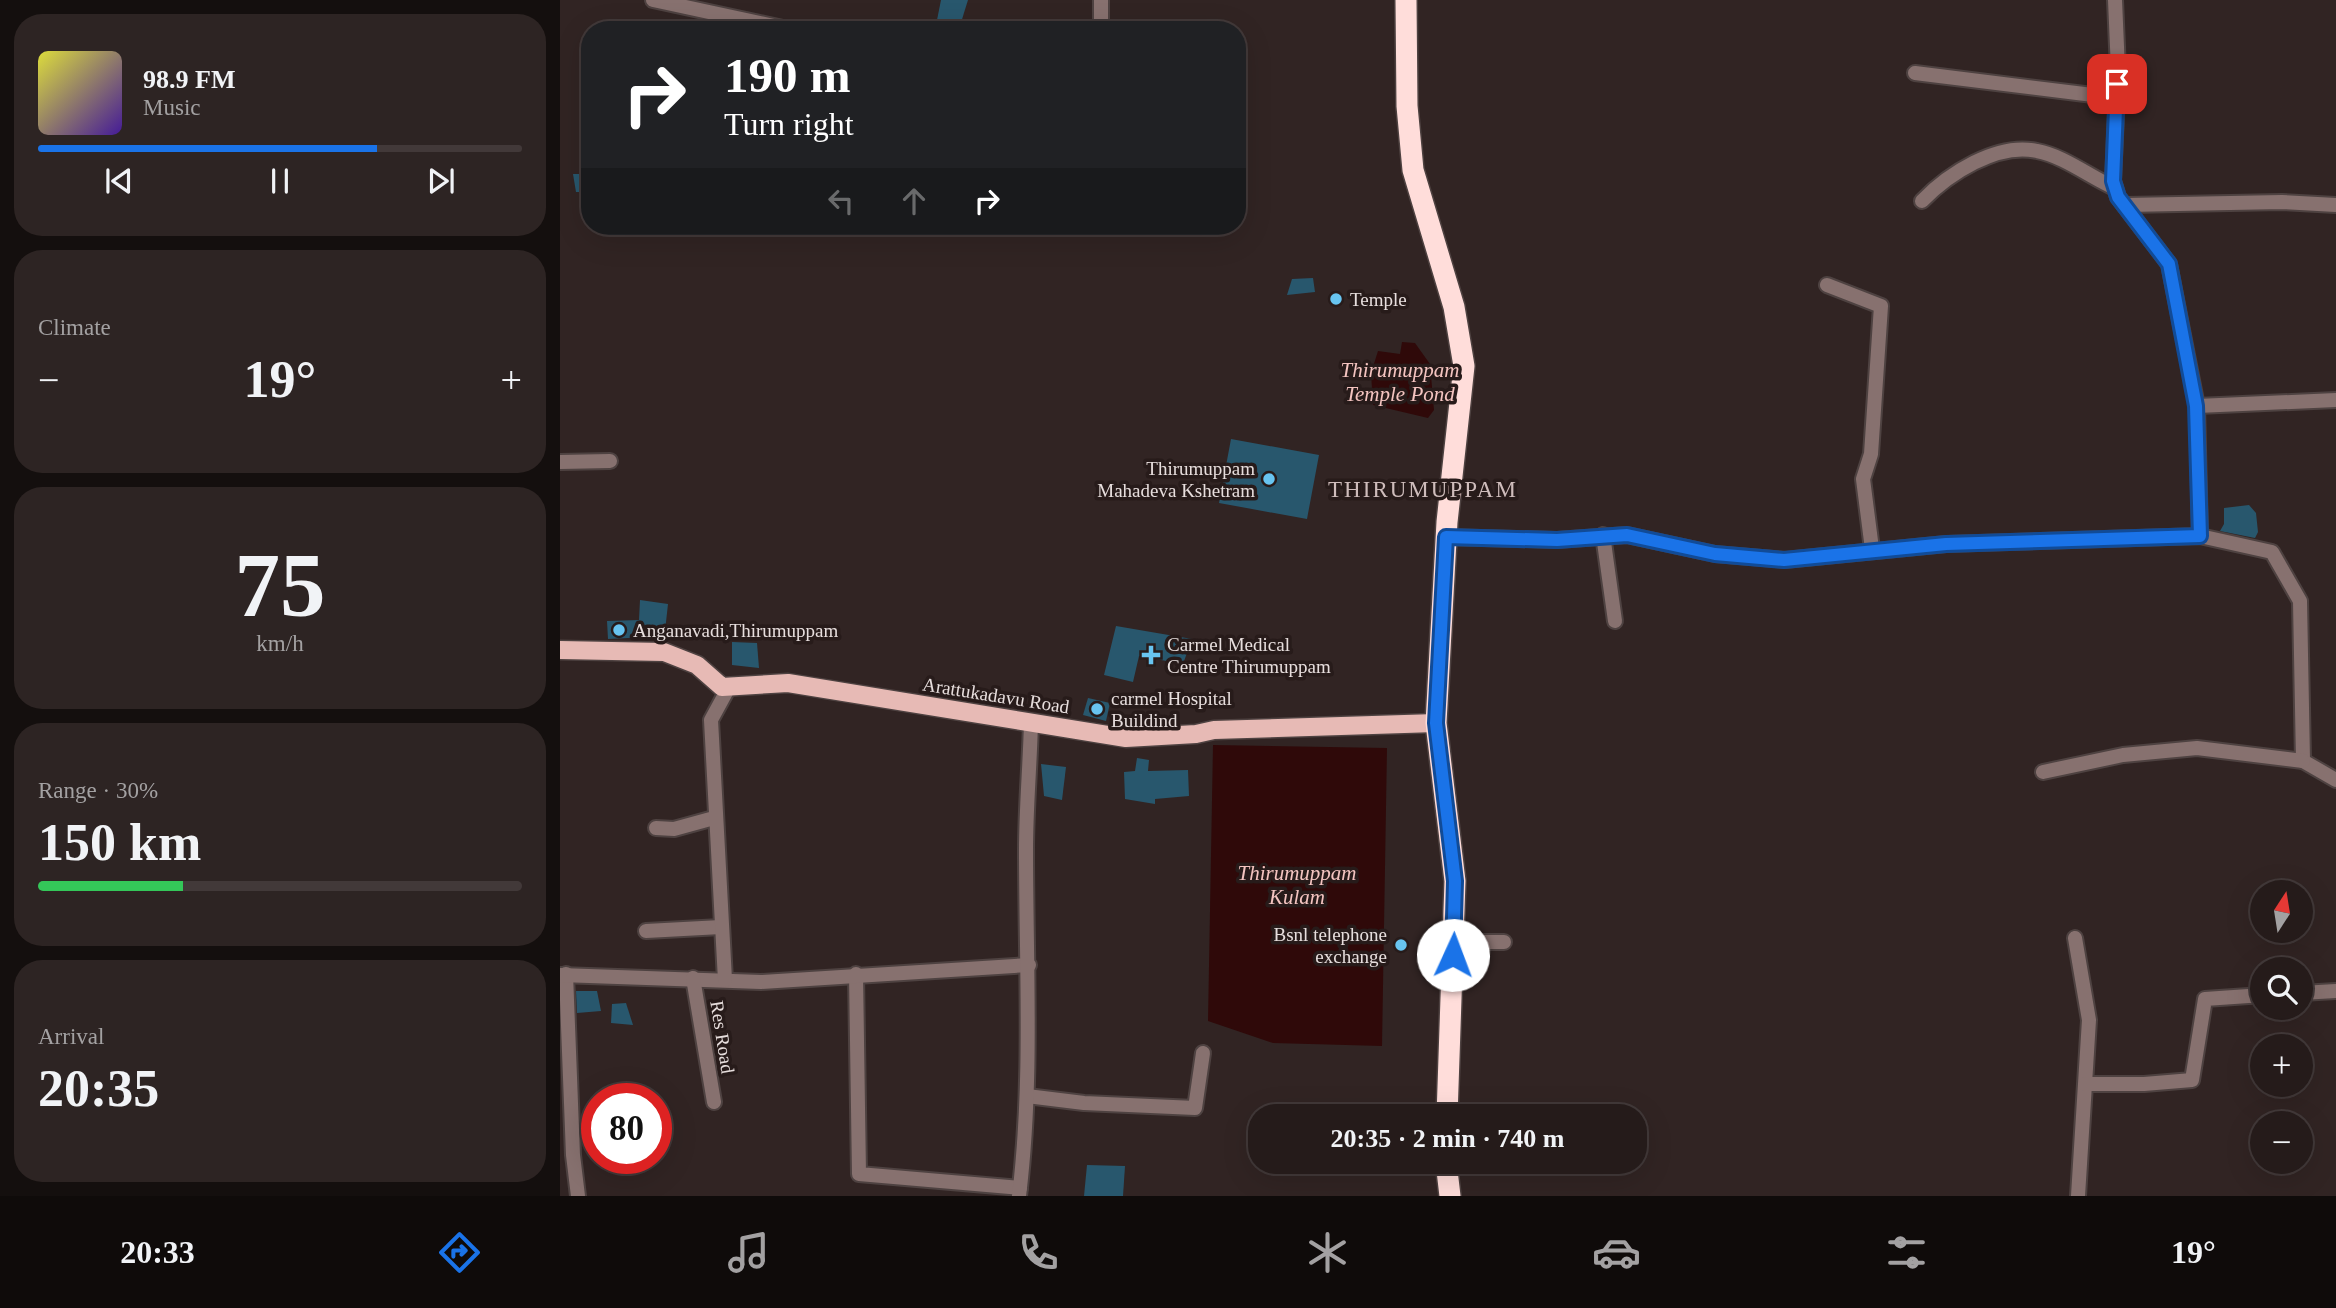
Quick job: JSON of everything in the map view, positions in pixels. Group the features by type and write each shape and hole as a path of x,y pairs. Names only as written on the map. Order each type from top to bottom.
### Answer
{"highway":[{"path":"1406,0 1407,106 1413,170 1454,307 1464,366 1446,537 1436,723 1455,881 1447,1104"},
{"path":"1447,1174 1450,1196"}],"main road":[{"path":"560,650 664,652 697,665 722,687 729,687"},
{"name":"Arattukadavu Road","path":"729,687 788,683 1126,738 1196,734 1214,730 1436,723"}],"street":[{"path":"653,0 747,21"},
{"path":"1101,0 1101,21"},
{"path":"2115,0 2117,98 2113,181 2126,205 2169,264 2196,406 2200,536"},
{"path":"1915,73 2117,98"},
{"path":"1922,201 1939,184 1970,166 2017,149 2038,150 2115,188"},
{"path":"2126,205 2282,202 2336,205"},
{"path":"1827,285 1881,306 1871,454 1863,479 1872,549"},
{"path":"2196,406 2336,400"},
{"path":"560,462 610,461"},
{"path":"1603,535 1615,621"},
{"path":"1446,537 1557,540 1627,535 1715,554 1784,560 1872,549 1946,544 2200,536 2272,552 2301,601 2303,761"},
{"path":"725,980 714,818 711,720 729,687"},
{"path":"856,974 859,1174 1019,1192 1026,1149 1029,965 1026,850 1031,722"},
{"path":"2043,772 2123,755 2197,748 2303,761 2336,780"},
{"path":"656,828 674,830 714,818"},
{"path":"646,931 722,927"},
{"path":"1453,934 1469,942 1504,942"},
{"path":"2075,938 2089,1020 2078,1196"},
{"path":"578,1196 566,1117 563,975 761,982 1029,965"},
{"name":"Res Road","path":"693,978 715,1102"},
{"path":"2313,993 2336,992"},
{"path":"2086,1084 2144,1084 2192,1080 2205,999 2250,996"},
{"path":"1027,1096 1084,1103 1195,1108 1203,1053"}],"water":[{"name":"Thirumuppam Temple Pond","path":"1402,342 1415,343 1430,364 1434,410 1428,418 1373,405 1371,373 1378,351 1400,354"},
{"name":"Thirumuppam Kulam","path":"1213,745 1387,748 1382,1046 1273,1043 1208,1021"}],"building":[{"path":"941,0 968,0 961,21 937,21"},
{"path":"573,174 581,174 581,192 576,192"},
{"path":"1313,278 1315,292 1287,295 1292,279"},
{"name":"Thirumuppam Mahadeva Kshetram","path":"1231,439 1319,455 1307,519 1219,503"},
{"path":"2249,505 2256,513 2258,532 2255,538 2220,531 2224,524 2224,508"},
{"path":"640,600 668,604 665,631 659,630 648,637 608,639 607,621 639,620"},
{"path":"1116,626 1192,639 1183,664 1139,656 1133,682 1104,675"},
{"path":"732,642 757,643 759,668 732,665"},
{"name":"carmel Hospital Buildind","path":"1088,698 1110,703 1106,721 1083,715"},
{"path":"1137,758 1149,760 1148,771 1188,770 1189,796 1155,799 1155,804 1125,799 1124,772 1135,771"},
{"path":"1041,764 1066,767 1062,800 1044,796"},
{"path":"576,991 597,991 601,1011 577,1013"},
{"path":"626,1003 633,1025 611,1023 612,1004"},
{"path":"1087,1165 1125,1166 1123,1196 1084,1196"}],"place":[{"name":"Temple","path":"1336,299"},
{"name":"Thirumuppam Mahadeva Kshetram","path":"1269,479"},
{"name":"Anganavadi,Thirumuppam","path":"619,630"},
{"name":"Carmel Medical Centre Thirumuppam","path":"1151,655"},
{"name":"carmel Hospital Buildind","path":"1097,709"},
{"name":"Bsnl telephone exchange","path":"1401,945"}],"district":[{"name":"THIRUMUPPAM","path":"1423,489"}],"route":[{"path":"1453,955 1455,881 1436,723 1446,537 1557,540 1627,535 1715,554 1784,560 1872,549 1946,544 2200,536 2196,406 2169,264 2118,197 2113,181 2117,84"}]}
